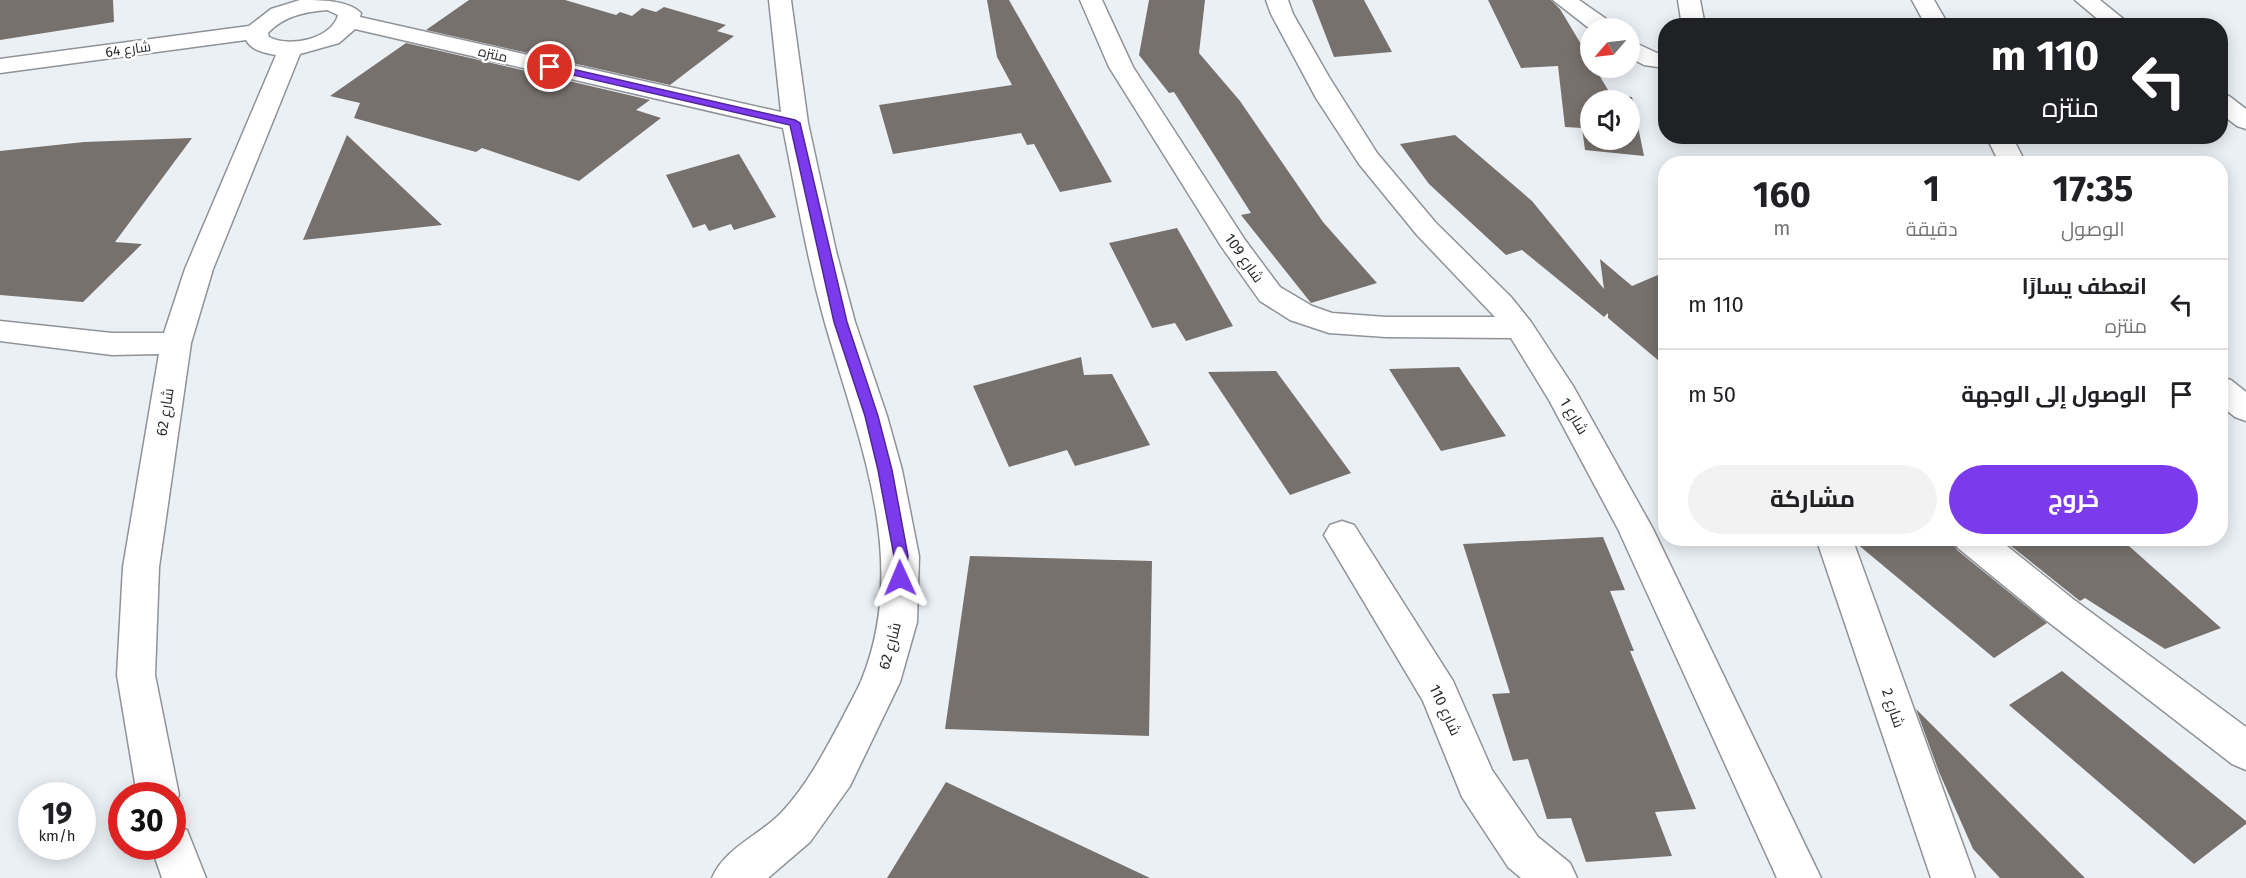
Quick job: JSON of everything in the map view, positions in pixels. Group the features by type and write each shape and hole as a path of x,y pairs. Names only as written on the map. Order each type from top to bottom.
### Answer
{"street":[{"path":"780,0 795,123"},
{"name":"شارع 109","path":"1091,0 1121,67 1235,246 1270,294 1301,312 1329,323 1386,327 1519,327"},
{"name":"شارع 1","path":"1277,0 1282,14 1350,135 1382,178 1431,234 1484,286 1519,327 1585,433 1653,562 1799,878"},
{"path":"1564,0 1590,18"},
{"path":"1689,0 1692,18"},
{"path":"1923,0 1933,18"},
{"path":"2086,0 2110,18"},
{"path":"309,2 342,6 350,13 350,21 343,30 328,39 291,48 271,47 264,44 258,41 256,32 266,20 285,10 309,2"},
{"name":"منتزه","path":"350,21 795,123"},
{"name":"شارع 64","path":"0,66 256,32"},
{"name":"شارع 62","path":"156,782 136,675 141,567 176,343 200,269 291,48"},
{"path":"1640,53 1652,60 1658,60"},
{"path":"2228,107 2246,121"},
{"name":"شارع 62","path":"734,878 795,828 835,773 880,682 898,622 901,556 885,470 872,416 838,312 795,123"},
{"path":"0,331 112,345 176,343"},
{"path":"2228,394 2246,409"},
{"name":"شارع 110","path":"1342,535 1438,693 1477,783 1523,852 1555,878"},
{"name":"شارع 2","path":"1837,546 1953,878"},
{"path":"1981,546 2060,610 2246,751"},
{"path":"177,860 184,878"}],"building":[{"path":"0,0 113,0 114,22 0,40"},
{"path":"469,0 565,0 616,15 620,12 632,16 642,8 656,12 664,7 726,25 717,31 734,36 670,85 426,30"},
{"path":"987,0 1009,0 1112,182 1060,192 1034,144 1027,145 1021,133 893,154 879,105 1012,85 997,57"},
{"path":"1149,0 1205,0 1199,53 1240,101 1323,222 1377,283 1311,303 1241,215 1251,213 1174,92 1169,93 1139,55"},
{"path":"1312,0 1364,0 1392,52 1334,57"},
{"path":"1488,0 1551,0 1560,9 1580,42 1580,78 1601,78 1608,90 1580,90 1580,128 1565,127 1558,66 1521,68"},
{"path":"406,43 650,100 636,110 661,118 579,181 482,148 476,152 354,118 360,103 330,96"},
{"path":"347,135 442,225 303,240"},
{"path":"1455,135 1532,201 1604,289 1600,259 1632,286 1658,275 1658,360 1608,318 1608,313 1604,317 1522,250 1506,255 1429,184 1400,144"},
{"path":"1640,136 1644,156 1585,150 1640,150"},
{"path":"192,138 115,242 142,244 83,302 0,295 0,151 84,142"},
{"path":"739,154 776,217 734,230 731,224 709,231 705,224 693,228 666,175"},
{"path":"1177,228 1233,326 1186,341 1175,323 1152,328 1109,243"},
{"path":"1081,357 1084,375 1112,374 1150,445 1075,466 1067,450 1009,467 973,386"},
{"path":"1459,367 1506,436 1441,451 1389,369"},
{"path":"1276,371 1351,473 1290,495 1208,372"},
{"path":"1603,537 1625,590 1610,591 1634,651 1630,651 1696,809 1655,812 1672,856 1586,862 1571,818 1547,819 1528,759 1513,761 1492,694 1510,693 1463,544"},
{"path":"1860,546 1955,546 1957,550 2047,623 1994,658"},
{"path":"2011,546 2129,546 2221,628 2165,649 2085,598 2080,601"},
{"path":"970,556 1152,561 1149,736 945,729"},
{"path":"2062,671 2246,821 2246,824 2194,864 2009,705"},
{"path":"1916,709 2085,878 2000,878 1973,849 1939,772"},
{"path":"946,782 1150,878 887,878"}],"route":[{"path":"550,67 795,123 822,251 840,322 872,416 885,470 901,556 900,578"}]}
